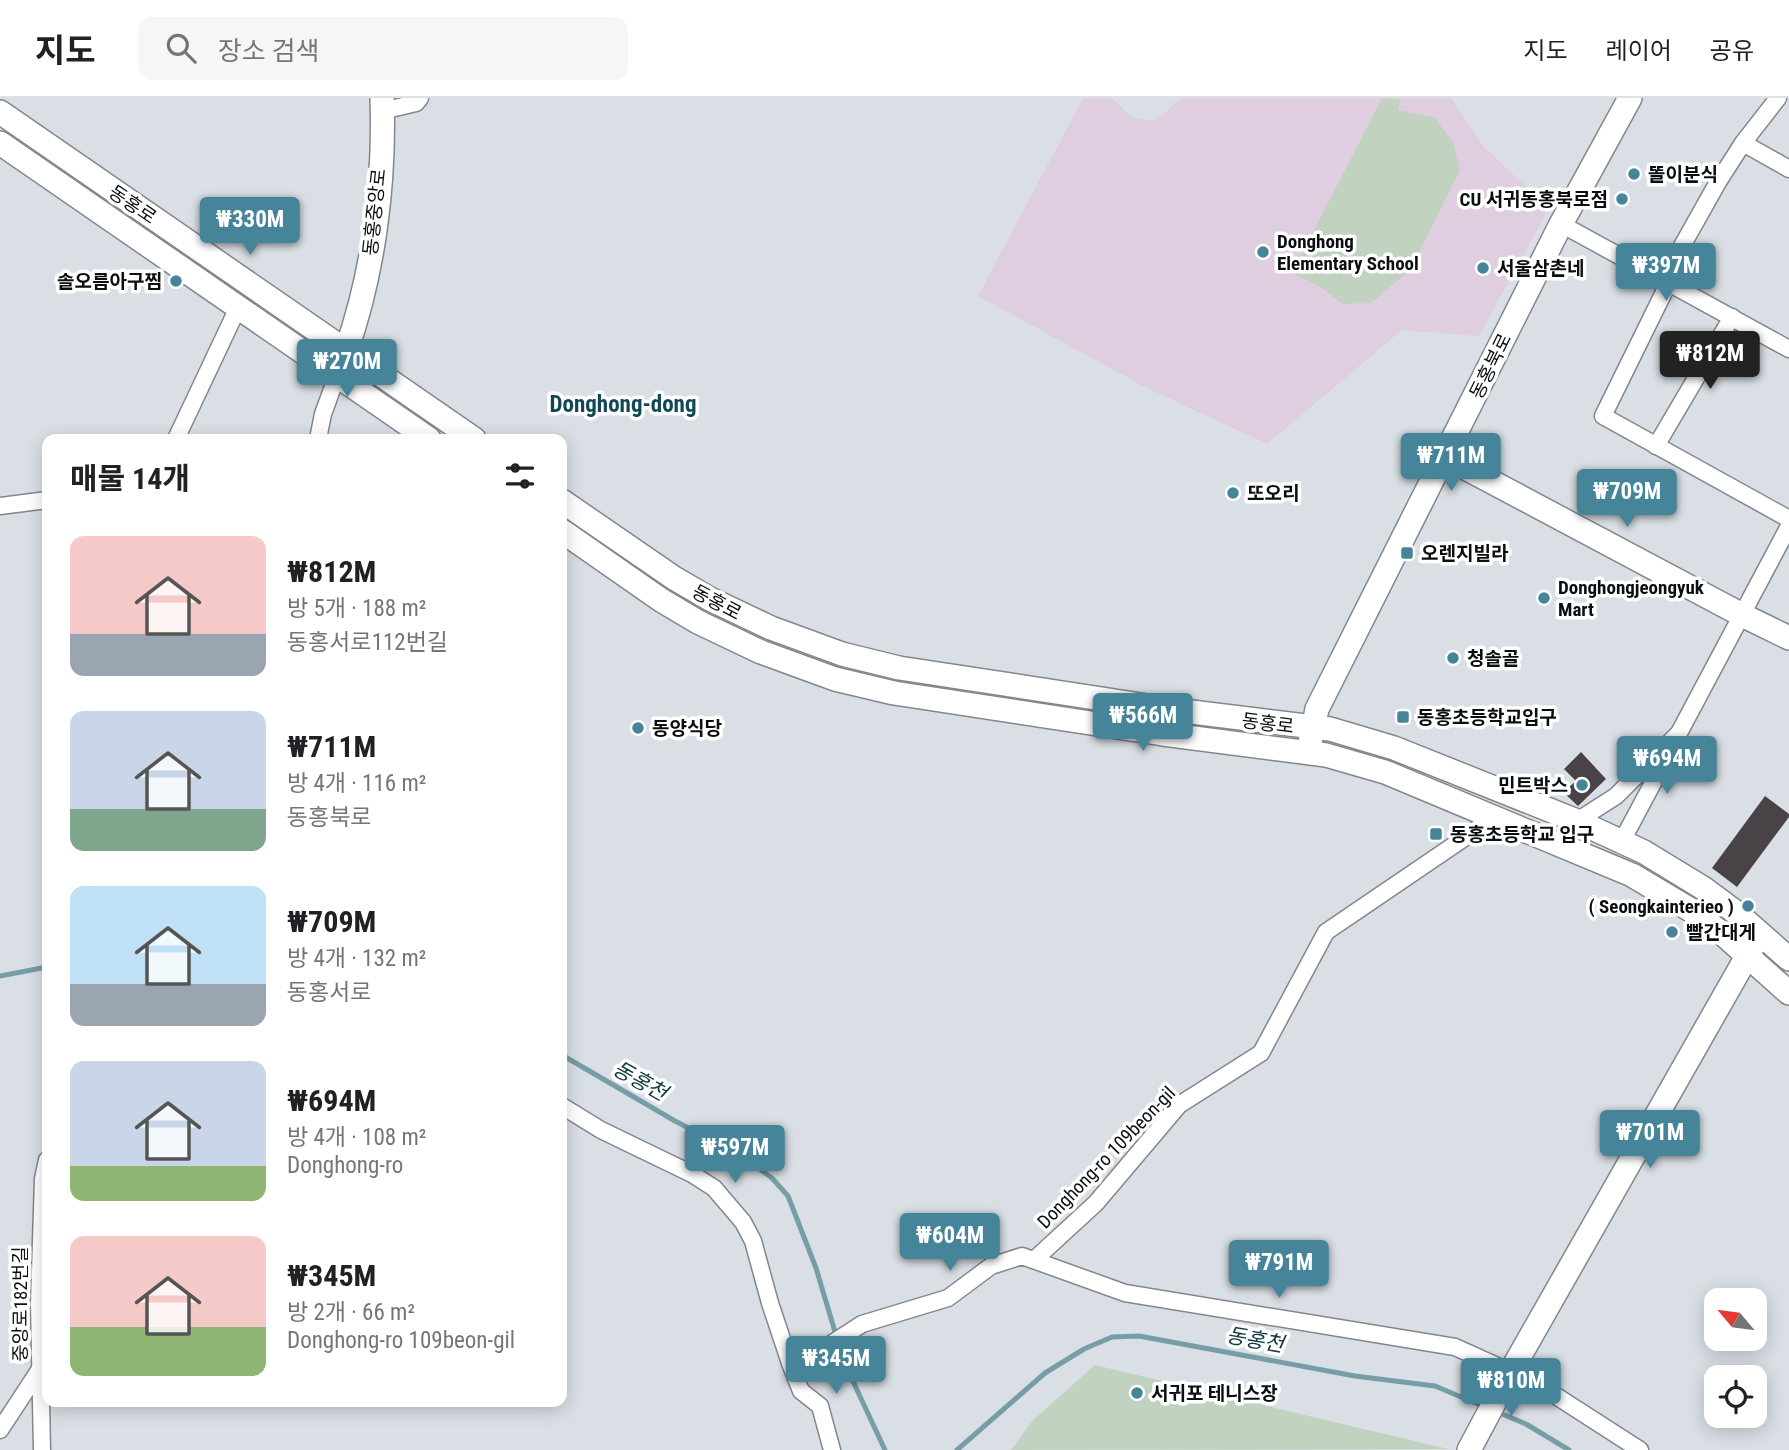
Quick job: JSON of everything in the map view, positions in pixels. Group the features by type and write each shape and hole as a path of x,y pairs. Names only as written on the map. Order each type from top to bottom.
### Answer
{"main road":[{"name":"동홍북로","path":"1308,753 1317,709 1561,224 1630,98"},
{"name":"동홍중앙로","path":"346,351 373,247 382,105"},
{"name":"동홍로","path":"0,112 467,434"},
{"name":"동홍로","path":"0,143 422,434"},
{"path":"1446,457 1789,638"},
{"name":"동홍로","path":"567,504 674,578 710,599 771,628 842,654 899,668 1167,709 1330,729 1394,748 1622,841 1703,888 1761,933 1789,959"},
{"name":"동홍로","path":"567,534 661,600 698,622 761,652 835,679 894,693 1163,734 1325,755 1385,772 1613,865 1642,880 1723,934 1789,993"},
{"path":"1477,1443 1506,1380 1761,933"}],"street":[{"name":"동홍중앙로","path":"382,105 416,103 419,98"},
{"path":"1778,98 1743,143 1677,255 1668,284 1604,416 1789,519"},
{"path":"1743,143 1789,169"},
{"path":"1561,224 1789,349"},
{"path":"178,434 234,316"},
{"path":"1656,446 1732,317"},
{"path":"319,434 323,414 346,351"},
{"path":"0,506 42,501"},
{"path":"1622,841 1789,526"},
{"path":"1577,821 1616,796 1679,733"},
{"name":"Donghong-ro 109beon-gil","path":"1034,1260 1096,1203 1179,1105 1261,1053 1326,932 1479,828 1489,815"},
{"path":"567,1109 601,1130 692,1174 714,1188 743,1222 753,1241 769,1303 790,1363 801,1391 820,1406 832,1450"},
{"name":"중앙로182번길","path":"42,1211 42,1450"},
{"path":"790,1363 811,1357 862,1324 948,1298 991,1266 1022,1256 1125,1293 1455,1347 1506,1380 1539,1385 1640,1450"},
{"path":"0,1430 40,1369"}],"shaded area":[{"name":"Donghong Elementary School","path":"1083,98 1112,98 1133,118 1155,121 1182,98 1451,98 1484,147 1549,208 1479,336 1402,330 1267,444 1143,386 978,296"}],"green space":[{"path":"1382,98 1400,100 1398,110 1434,117 1453,142 1460,170 1411,269 1371,303 1343,304 1320,287 1292,273"},
{"name":"서귀포 테니스장","path":"1095,1365 1448,1449 1011,1450 1033,1420"}],"building":[{"path":"1581,752 1606,779 1578,806 1563,792 1576,781 1564,769"},
{"path":"1765,796 1789,814 1789,817 1737,887 1712,868"}],"waterway":[{"name":"동홍천","path":"0,976 42,968"},
{"name":"동홍천","path":"567,1058 675,1121 739,1154 772,1178 788,1196 816,1268 844,1362 885,1450"},
{"name":"동홍천","path":"957,1450 1045,1373 1084,1349 1112,1337 1139,1336 1355,1376 1435,1386 1485,1407"},
{"name":"동홍천","path":"1497,1412 1526,1424 1569,1450"}],"place":[{"name":"똘이분식","path":"1634,174"},
{"name":"CU 서귀동홍북로점","path":"1622,199"},
{"name":"Donghong Elementary School","path":"1263,252"},
{"name":"서울삼촌네","path":"1483,268"},
{"name":"솔오름아구찜","path":"176,281"},
{"name":"또오리","path":"1233,493"},
{"name":"오렌지빌라","path":"1407,553"},
{"name":"Donghongjeongyuk Mart","path":"1544,598"},
{"name":"청솔골","path":"1453,658"},
{"name":"동홍초등학교입구","path":"1403,717"},
{"name":"동양식당","path":"638,728"},
{"name":"민트박스","path":"1582,785"},
{"name":"동홍초등학교 입구","path":"1436,834"},
{"name":"( Seongkainterieo )","path":"1748,906"},
{"name":"빨간대게","path":"1672,932"},
{"name":"서귀포 테니스장","path":"1137,1393"}],"district":[{"name":"Donghong-dong","path":"623,404"}]}
